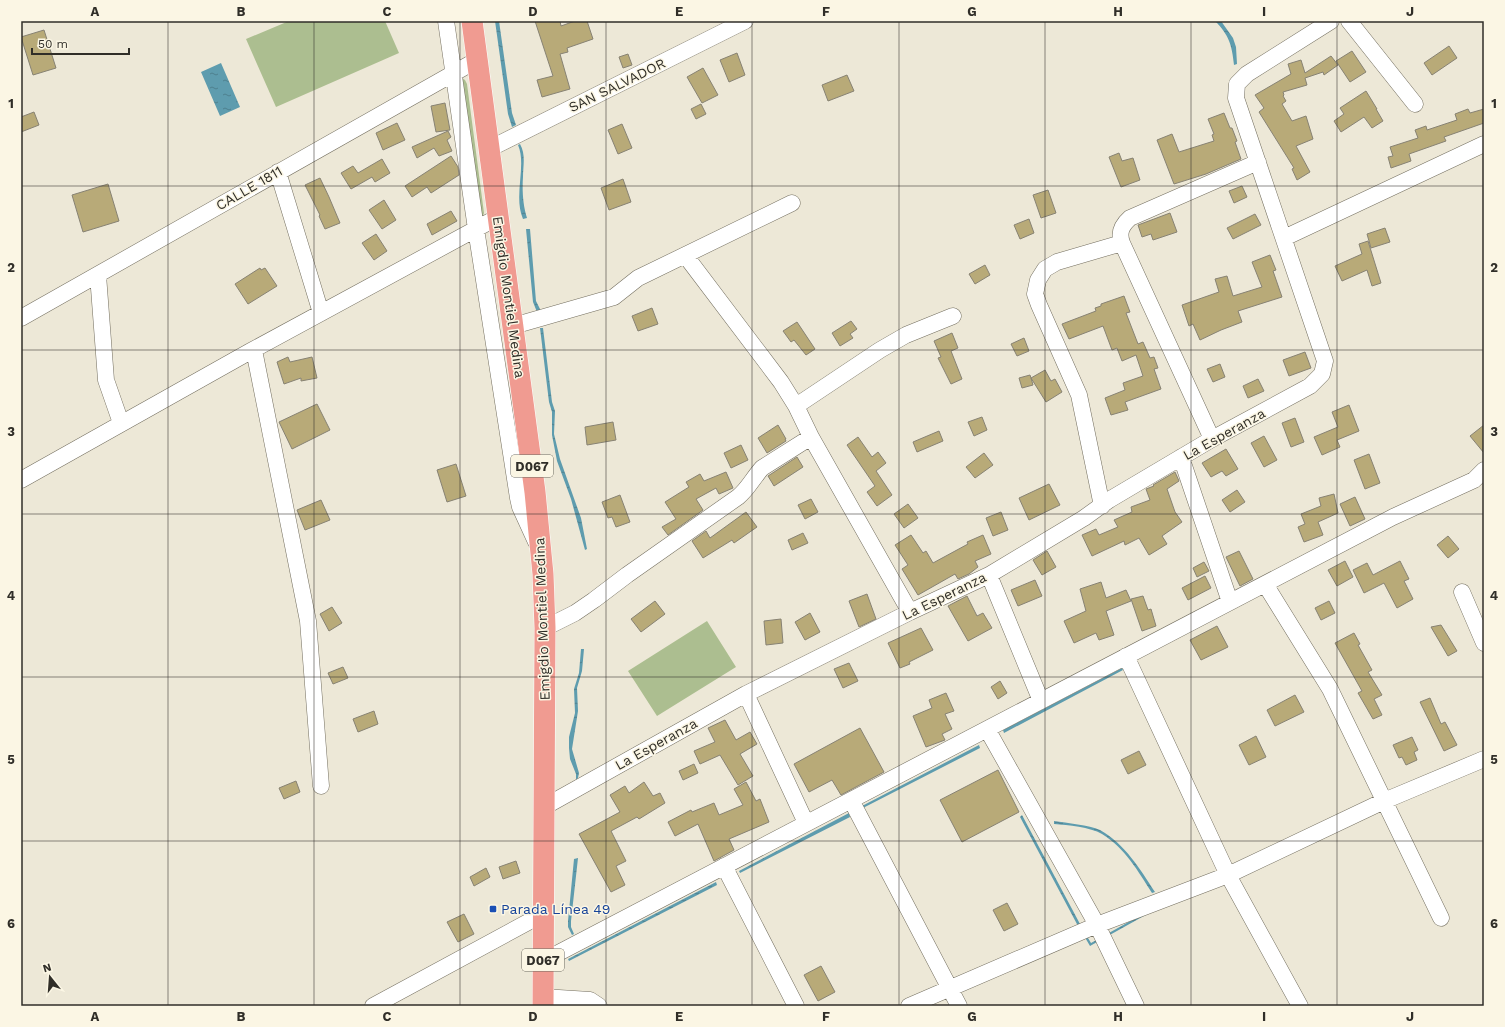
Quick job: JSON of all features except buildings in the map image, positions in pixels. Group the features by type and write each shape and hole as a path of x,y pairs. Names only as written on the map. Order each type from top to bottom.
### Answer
{"main road":[{"name":"Emigdio Montiel Medina","path":"472,21 529,437 542,556 545,628 542,961 543,1002"}],"street":[{"path":"446,21 452,73 518,498 520,507 542,556"},
{"path":"1331,21 1247,74 1237,84 1236,98 1284,238 1484,144"},
{"path":"1349,21 1415,104"},
{"name":"SAN SALVADOR","path":"489,149 737,23"},
{"name":"CALLE 1811","path":"21,318 477,60"},
{"path":"1212,439 1122,243 1120,230 1123,224 1130,218 1258,162"},
{"path":"278,172 321,313"},
{"path":"513,326 608,300 621,293 638,278 792,203"},
{"path":"21,480 121,423 498,217"},
{"name":"La Esperanza","path":"544,807 746,694 910,612 989,575 1181,457 1310,386 1322,374 1325,361 1284,238"},
{"path":"1102,506 1079,396 1035,294 1038,280 1045,269 1057,262 1122,243"},
{"path":"685,255 781,382 796,406 811,437 910,612"},
{"path":"98,275 106,380 121,423"},
{"path":"796,406 880,350 906,335 953,316"},
{"path":"254,350 308,621 321,786"},
{"path":"545,628 575,613 745,492 762,468 811,437"},
{"path":"1181,457 1230,602"},
{"path":"542,961 1393,517 1474,480 1484,470"},
{"path":"989,575 1041,701"},
{"path":"1265,584 1330,689 1441,918"},
{"path":"1462,592 1484,642"},
{"path":"1126,656 1228,875 1300,1006"},
{"path":"746,694 806,823"},
{"path":"987,729 1098,925 1136,1006"},
{"path":"909,1006 1098,925 1228,875 1384,802 1484,759"},
{"path":"851,800 959,1006"},
{"path":"724,866 796,1006"},
{"path":"374,1006 543,914"},
{"path":"543,1002 590,1000 599,1006"}],"green space":[{"path":"289,21 385,21 399,53 276,107 246,39"},
{"path":"462,78 467,84 484,213 482,219"},
{"path":"707,621 736,667 657,716 628,671"}],"water":[{"path":"495,21 499,21 512,113 516,125 512,127 508,114"},
{"path":"1215,21 1221,21 1233,38 1236,47 1237,64 1234,65 1231,46 1227,36"},
{"path":"221,63 240,107 220,116 201,72"},
{"path":"520,144 524,156 523,193 527,218 523,219 519,201 521,162 518,145"},
{"path":"526,229 530,229 536,301 541,311 537,312 533,302"},
{"path":"540,328 543,328 552,402 555,411 554,434 560,459 581,518 587,549 585,550 571,499 557,461 552,435 552,412 549,402"},
{"path":"581,649 584,649 582,671 577,688 578,711 572,749 579,773 576,780 576,774 570,759 569,737 575,713 574,689 579,673"},
{"path":"1122,668 1123,670 1004,733 1003,730"},
{"path":"979,745 980,748 863,808 862,806"},
{"path":"849,813 850,817 740,873 739,871"},
{"path":"1022,815 1080,924 1078,926 1020,817"},
{"path":"1054,821 1090,827 1100,830 1109,836 1117,842 1131,858 1155,892 1152,893 1142,876 1118,846 1102,834 1085,828 1054,824"},
{"path":"578,858 571,921 571,927 574,934 572,935 568,927 568,921 574,859"},
{"path":"1225,880 1291,1006 1224,883 1151,912 1090,946 1083,934 1085,933 1091,943 1150,910"},
{"path":"716,882 717,885 569,961 568,959"}],"place":[{"name":"Parada Línea 49","path":"493,909"}]}
